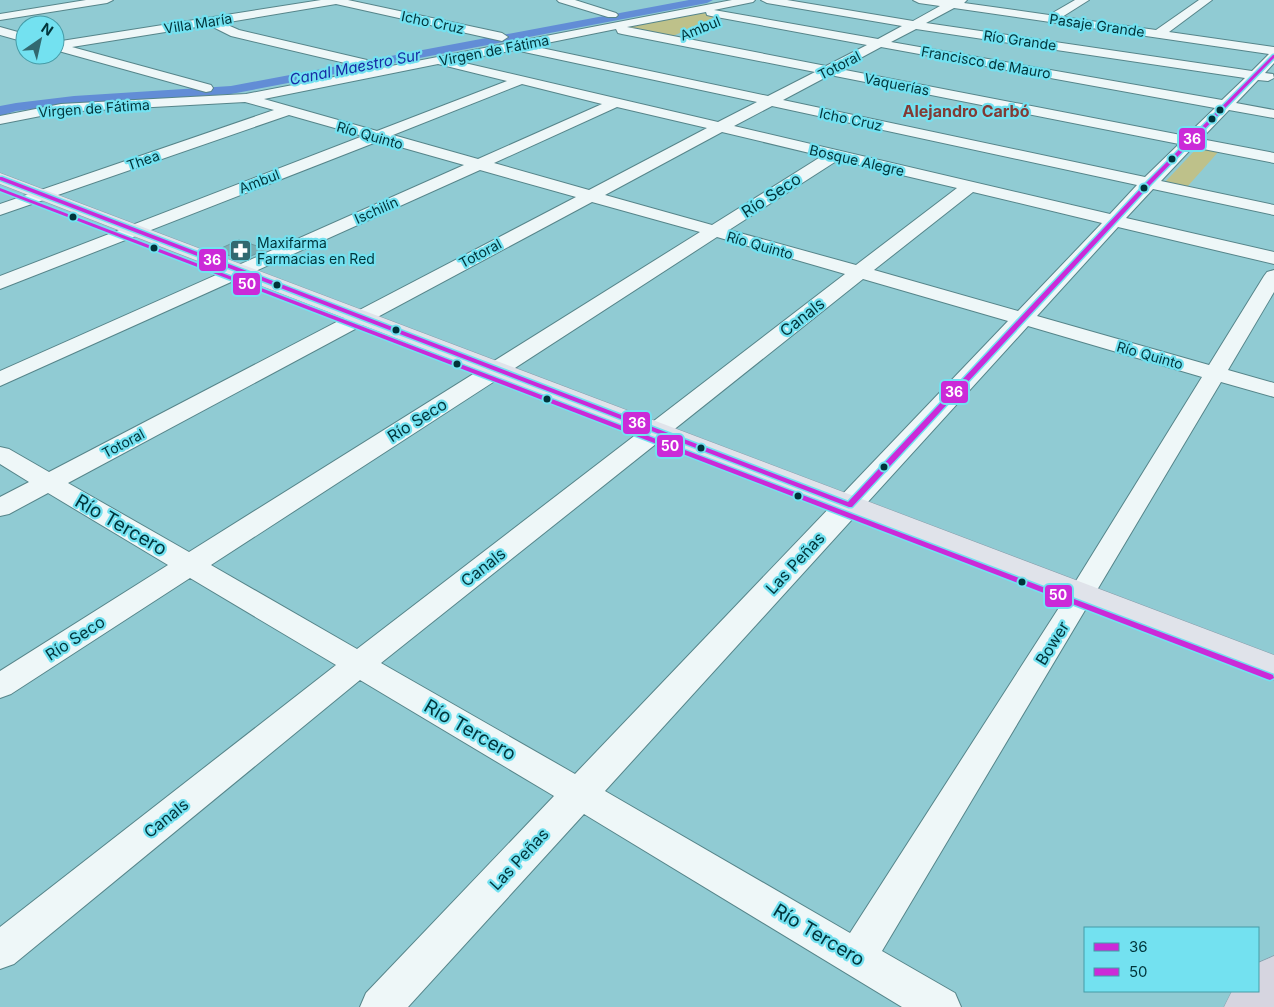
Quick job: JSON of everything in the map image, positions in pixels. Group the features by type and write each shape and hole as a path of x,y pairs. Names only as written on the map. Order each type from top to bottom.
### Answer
{"highway":[{"path":"1246,1007 1274,976"}],"main road":[{"path":"0,178 1274,668"}],"street":[{"path":"0,17 107,0"},
{"path":"301,0 320,4"},
{"name":"Villa María","path":"65,44 339,0"},
{"name":"Icho Cruz","path":"339,0 502,37"},
{"name":"Vaquerías","path":"563,0 610,22 671,40 1274,158"},
{"name":"Virgen de Fátima","path":"0,120 61,108 246,98 515,46 610,22 694,5 749,0"},
{"name":"Río Grande","path":"767,0 916,25 1274,78"},
{"name":"Pasaje Grande","path":"919,0 957,2 1052,19 1274,51"},
{"path":"1052,19 1083,0"},
{"path":"1159,34 1206,0"},
{"name":"Totoral","path":"0,508 957,2"},
{"name":"Francisco de Mauro","path":"694,5 730,16 1274,114"},
{"name":"Ambul","path":"671,40 730,16"},
{"path":"211,21 235,33 362,63"},
{"name":"Virgen de Fátima","path":"305,73 502,37 610,22"},
{"path":"0,31 15,36"},
{"path":"0,45 15,41"},
{"name":"Icho Cruz","path":"515,46 1274,210"},
{"path":"65,49 206,88"},
{"name":"Las Peñas","path":"381,1007 1115,220 1274,56"},
{"name":"Bosque Alegre","path":"440,61 615,104 1274,258"},
{"name":"Ambul","path":"0,283 518,81"},
{"name":"Virgen de Fátima","path":"36,99 225,86"},
{"name":"Río Quinto","path":"246,98 374,136 1274,390"},
{"name":"Ischilín","path":"0,379 615,104"},
{"name":"Thea","path":"0,210 286,111"},
{"name":"Río Seco","path":"0,686 834,155"},
{"name":"Canals","path":"0,951 359,664 970,186"},
{"name":"Bower","path":"857,957 1082,594 1274,276"},
{"name":"Río Tercero","path":"0,454 940,1007"}],"green space":[{"path":"698,12 718,16 673,36 621,27"},
{"path":"1199,146 1220,150 1187,187 1165,182"}],"building":[{"name":"Maxifarma Farmacias en Red","path":"239,240 266,249 249,257 237,258 215,251"}],"waterway":[{"name":"Canal Maestro Sur","path":"0,111 16,107 74,100 231,90 707,0"}],"transit line":[{"name":"36","path":"849,505 1149,183 1274,56"},
{"name":"36","path":"0,178 849,505"},
{"name":"50","path":"0,189 1270,677"}],"place":[{"name":"Maxifarma Farmacias en Red","path":"241,250"}],"district":[{"name":"Alejandro Carbó","path":"966,111"}]}
